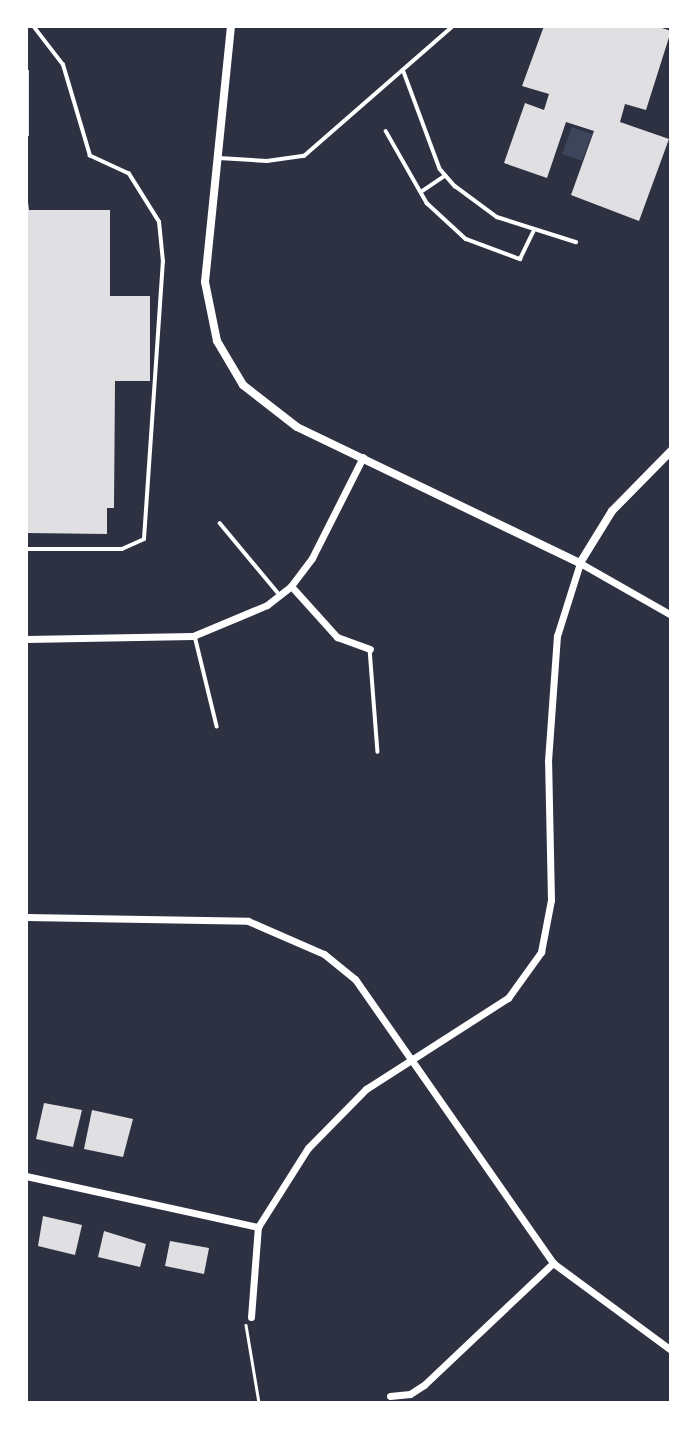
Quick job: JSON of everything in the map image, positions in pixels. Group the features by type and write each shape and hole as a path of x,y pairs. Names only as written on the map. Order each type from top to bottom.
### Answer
{"street":[{"path":"231,26 205,282 209,314 228,364 272,411 580,563 671,615"},
{"path":"251,1317 258,1227 283,1180 331,1121 366,1089 508,998 541,952 551,900 548,761 557,636 580,563 612,511 671,451"},
{"path":"26,639 195,636 281,596 291,586 328,530 363,457"},
{"path":"291,586 337,636 370,649"},
{"path":"26,917 248,921 279,931 347,971 553,1263 671,1350"},
{"path":"26,1176 258,1227"},
{"path":"390,1396 410,1394 424,1385 553,1263"}],"lane":[{"path":"26,549 122,550 144,539 163,262 159,222 129,174 90,156 63,65 33,26"},
{"path":"219,158 267,161 304,156 404,72 453,26"},
{"path":"404,72 445,176 467,198 497,217 533,232 576,242"},
{"path":"386,131 421,192 466,239 503,256 520,259 533,232"},
{"path":"421,192 445,176"},
{"path":"220,523 281,596"},
{"path":"195,636 217,726"},
{"path":"370,649 378,752"}],"path":[{"path":"251,1317 246,1325 248,1349 259,1403"}],"shaded area":[{"path":"572,127 592,134 582,161 562,154"}],"building":[{"path":"544,26 656,26 671,31 646,110 625,104 620,122 669,139 639,221 571,195 594,131 566,122 547,178 504,163 525,103 544,110 549,94 522,86"},
{"path":"26,70 29,70 29,136 26,136"},
{"path":"26,186 29,210 110,210 110,296 150,296 150,381 115,381 114,508 107,508 107,534 26,533"},
{"path":"44,1103 82,1110 73,1147 36,1139"},
{"path":"92,1110 133,1119 123,1157 84,1149"},
{"path":"43,1216 82,1225 75,1255 38,1246"},
{"path":"104,1231 146,1244 140,1267 98,1257"},
{"path":"170,1241 209,1248 204,1274 165,1266"}]}
